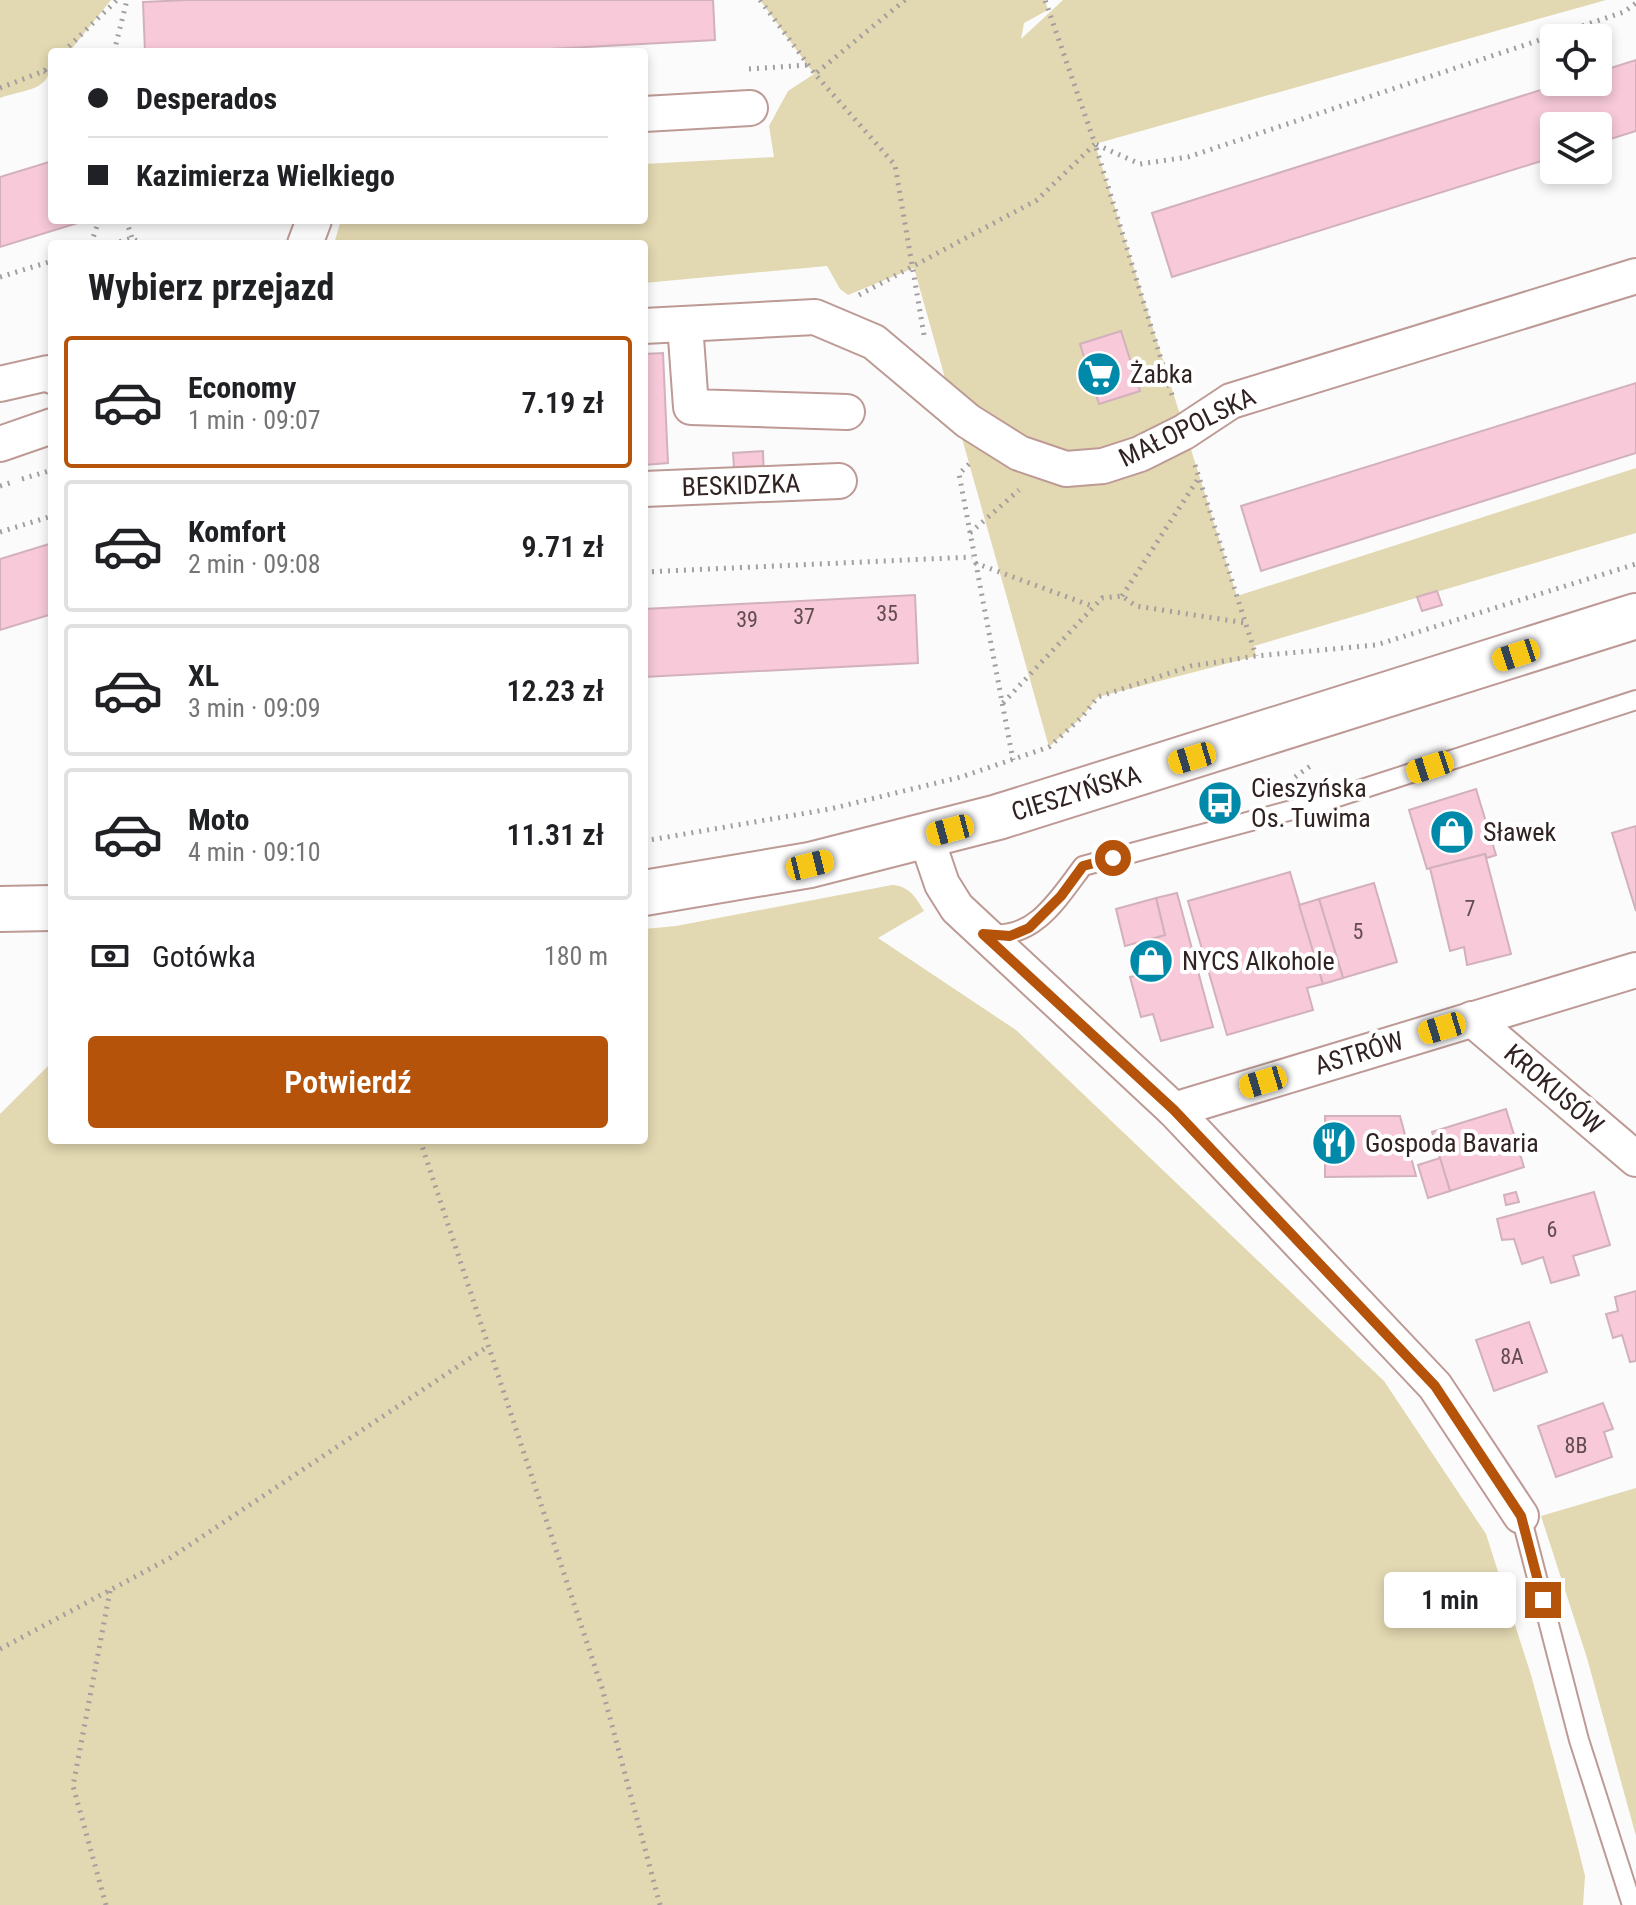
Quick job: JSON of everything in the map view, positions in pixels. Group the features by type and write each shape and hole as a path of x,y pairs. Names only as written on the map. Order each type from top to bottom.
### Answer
{"main road":[{"name":"CIESZYŃSKA","path":"648,892 810,865 926,837 1192,758 1636,616"},
{"path":"0,909 48,908"}],"street":[{"path":"648,114 750,108"},
{"name":"MAŁOPOLSKA","path":"815,317 874,342 933,392 1019,453 1066,469 1103,466 1140,454 1184,432 1231,401 1636,276"},
{"path":"648,326 815,317"},
{"path":"685,324 691,407 847,412"},
{"path":"0,384 48,373"},
{"path":"0,444 48,427"},
{"name":"BESKIDZKA","path":"648,489 839,481"},
{"path":"926,837 942,884 957,908 1174,1110 1435,1386 1521,1516"},
{"name":"ASTRÓW","path":"1174,1110 1636,970"},
{"name":"KROKUSÓW","path":"1472,1019 1636,1159"}],"lane":[{"path":"983,934 1010,936 1029,928 1061,896 1083,866 1322,802 1636,700"},
{"path":"1521,1516 1579,1740 1632,1905"}],"path":[{"path":"67,48 117,0"},
{"path":"115,48 127,0"},
{"path":"760,0 815,74 895,165 915,268 933,392"},
{"path":"815,74 905,0"},
{"path":"1045,0 1095,144 1256,656"},
{"path":"1095,144 1140,164 1188,157 1624,12 1636,3"},
{"path":"0,88 48,67"},
{"path":"44,71 48,72"},
{"path":"815,317 915,268 1037,200 1095,144"},
{"path":"127,224 135,240"},
{"path":"125,240 132,238"},
{"path":"0,277 48,262"},
{"path":"995,438 959,474 1013,760"},
{"path":"969,534 1050,464"},
{"path":"0,486 48,471"},
{"path":"1122,596 1199,478"},
{"path":"0,532 48,517"},
{"path":"648,572 973,560 1092,606"},
{"path":"648,840 830,809 961,777 1049,747 1082,717 1098,697 1191,666 1256,656 1376,645 1636,564"},
{"path":"1002,704 1102,598 1122,596 1136,606 1246,623"},
{"path":"421,1144 602,1688 660,1905"},
{"path":"0,1649 170,1558 487,1347"},
{"path":"106,1905 73,1786 110,1590"}],"shaded area":[{"path":"0,0 111,0 72,48 48,48 48,76 44,81 31,89 0,98"},
{"path":"760,0 1045,0 1048,10 1024,23 1021,39 1063,0 1606,0 1095,144 1237,596 1636,468 1636,533 1254,646 1256,656 1098,697 1082,717 1049,747 914,268 848,295 840,289 827,266 648,283 648,240 335,240 340,224 648,224 648,164 774,157 769,126 788,91 814,74"},
{"path":"892,885 911,893 924,911 878,938 1016,1030 1384,1381 1486,1534 1531,1675 1575,1836 1585,1876 1583,1905 0,1905 0,1114 48,1066 48,1144 648,1144 648,929"},
{"path":"1636,1488 1636,1836 1587,1658 1541,1516"}],"building":[{"path":"713,0 715,40 568,48 145,48 143,2"},
{"path":"1636,60 1636,131 1612,139 1612,112 1540,112 1540,161 1172,277 1152,213 1540,90 1540,96 1612,96 1612,68"},
{"path":"48,162 48,224 74,224 0,247 0,177"},
{"path":"1121,331 1140,391 1099,404 1080,344"},
{"path":"663,353 668,463 648,465 648,354"},
{"path":"1636,383 1636,453 1261,571 1241,506"},
{"path":"763,451 764,481 735,482 733,453"},
{"path":"48,544 48,615 0,630 0,559"},
{"path":"1437,591 1442,605 1422,611 1417,597"},
{"path":"915,595 918,663 648,677 648,609"},
{"name":"Sławek","path":"1476,789 1496,855 1487,858 1485,854 1427,869 1409,810"},
{"path":"1636,826 1636,911 1612,833"},
{"path":"1485,854 1511,954 1467,965 1464,947 1450,951 1430,868"},
{"path":"1290,872 1323,984 1307,988 1313,1010 1227,1035 1188,901"},
{"path":"1374,883 1397,962 1343,978 1319,899"},
{"path":"1177,893 1213,1027 1161,1041 1153,1014 1141,1017 1130,977 1150,972 1142,942 1165,935 1156,898"},
{"path":"1156,898 1165,935 1125,946 1116,909"},
{"path":"1319,899 1343,978 1323,984 1299,905"},
{"path":"1506,1109 1524,1167 1450,1191 1432,1132"},
{"path":"1325,1116 1400,1116 1416,1176 1325,1177 1325,1154 1319,1152 1320,1141 1325,1139"},
{"path":"1440,1158 1450,1191 1428,1198 1418,1165"},
{"path":"1516,1192 1519,1202 1506,1205 1504,1195"},
{"path":"1594,1192 1610,1245 1573,1256 1579,1275 1551,1283 1543,1257 1522,1264 1514,1239 1502,1240 1497,1219"},
{"path":"1636,1291 1636,1361 1630,1362 1622,1335 1613,1338 1606,1314 1618,1311 1615,1297"},
{"path":"1529,1322 1547,1372 1494,1391 1476,1340"},
{"path":"1603,1403 1613,1429 1604,1432 1612,1457 1556,1477 1538,1426"}],"place":[{"name":"Żabka","path":"1099,374"},
{"name":"Cieszyńska Os. Tuwima","path":"1220,803"},
{"name":"Sławek","path":"1452,832"},
{"name":"NYCS Alkohole","path":"1151,961"},
{"name":"Gospoda Bavaria","path":"1334,1143"}],"route":[{"path":"1113,858 1083,866 1061,896 1029,928 1010,936 983,934 1174,1110 1435,1386 1521,1516 1543,1600"}]}
